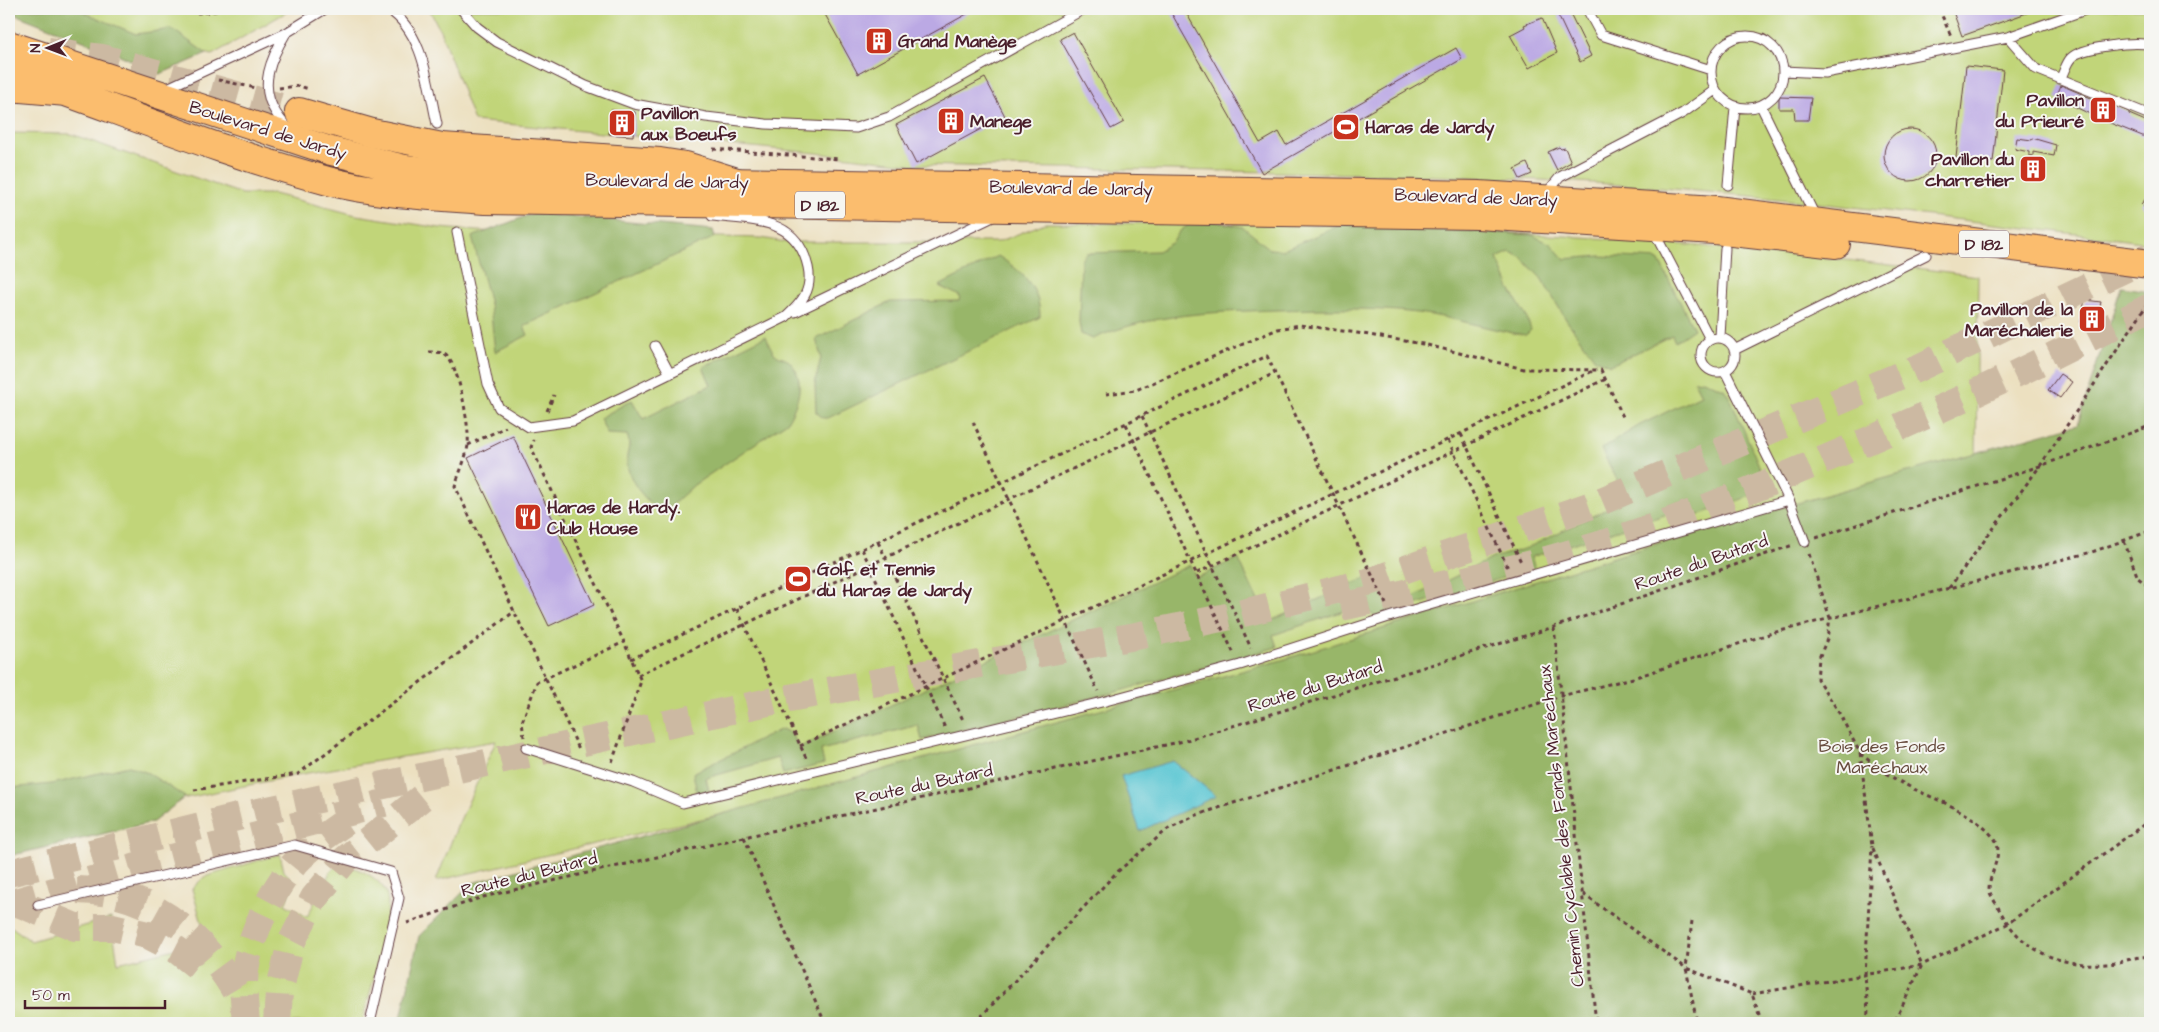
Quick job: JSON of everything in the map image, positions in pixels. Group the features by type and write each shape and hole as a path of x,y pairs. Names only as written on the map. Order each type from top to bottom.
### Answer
{"main road":[{"name":"Boulevard de Jardy","path":"9,44 331,152 405,169 518,166 736,182 1479,195 1716,210 2150,264"},
{"name":"Boulevard de Jardy","path":"9,72 203,142 330,181 402,194 486,200 1478,214 1715,230 2150,281"},
{"path":"9,86 67,92"},
{"path":"299,112 407,141 459,149 518,166 686,166 736,182"}],"lane":[{"path":"154,94 286,33 326,9"},
{"path":"388,9 398,16 413,35 426,75 437,124"},
{"path":"460,9 477,27 497,42 586,86 634,104 706,117 766,124 856,128 889,117 1084,9"},
{"path":"1587,9 1601,35 1711,70"},
{"path":"1783,71 1825,73 2008,37 2088,9"},
{"path":"286,33 273,55 268,72 266,90 274,109 284,125 331,152"},
{"path":"1747,36 1763,39 1773,46 1781,59 1783,71 1780,87 1773,98 1761,106 1748,109 1735,107 1722,99 1715,90 1711,70 1714,58 1721,47 1732,39 1747,36"},
{"path":"2008,37 2036,69 2150,115"},
{"path":"2060,79 2071,58 2080,52 2130,43 2150,45"},
{"path":"1541,199 1560,177 1683,113 1715,90"},
{"path":"1761,106 1818,223"},
{"path":"1728,185 1735,107"},
{"path":"572,201 679,213"},
{"path":"457,232 488,384 499,408 529,427 572,421 1012,208"},
{"path":"698,215 767,222 790,232 804,250 810,276 803,301 786,317"},
{"path":"1651,226 1710,339"},
{"path":"1720,337 1725,248"},
{"path":"1734,350 1926,255"},
{"path":"1720,337 1729,341 1734,350 1735,358 1732,366 1725,371 1714,372 1704,367 1700,357 1702,346 1710,339 1720,337"},
{"path":"655,346 670,374"},
{"path":"1725,371 1789,500 1805,542"},
{"path":"526,748 607,774 683,803 1102,702 1240,665 1392,616 1789,500"},
{"path":"38,905 295,845 391,872 399,898 370,1023"}],"path":[{"path":"173,9 194,14 210,13 222,9"},
{"path":"1939,9 1955,46"},
{"path":"1949,588 2040,466 2150,300"},
{"path":"1106,394 1136,390 1278,330 1300,325 1423,344 1524,369 1602,370 1624,419"},
{"path":"429,352 444,354 450,360 462,394 468,424 468,445 455,486 588,768"},
{"path":"631,659 1267,356 1392,616"},
{"path":"800,746 1595,370"},
{"path":"638,675 1275,373"},
{"path":"1197,573 1606,379"},
{"path":"554,395 531,447 641,681 607,774"},
{"path":"1142,416 1214,565 1257,660"},
{"path":"468,445 519,420"},
{"path":"973,422 1067,620 1102,702"},
{"path":"1126,424 1240,665"},
{"name":"Route du Butard","path":"392,929 483,897 744,837 1184,741 1554,627 1805,542 2040,466 2150,426"},
{"path":"1460,434 1528,576"},
{"path":"1448,440 1513,580"},
{"path":"975,1023 1116,873 1169,828 1197,816 1560,696 1633,678 1772,633 2092,552 2150,532"},
{"path":"2124,541 2138,578 2150,587"},
{"path":"878,542 969,734"},
{"path":"1805,542 1830,618 1827,640 1819,658 1817,679 1837,709 1860,753 1872,846 1865,976 1868,1011 1867,1023"},
{"path":"862,549 950,738"},
{"path":"737,609 812,772"},
{"path":"194,790 298,774 515,611"},
{"name":"Chemin Cyclable des Fonds Maréchaux","path":"1554,627 1596,1023"},
{"path":"526,748 522,722 537,682 624,642"},
{"path":"1860,753 1897,780 1968,814 1995,840 1998,854 1992,870 1989,890 2006,924 2030,947 2060,961 2106,964 2150,957"},
{"path":"1583,894 1686,968 1752,994 1922,965 2006,924 2150,820"},
{"path":"744,837 825,1023"},
{"path":"1872,846 1922,965 1894,1023"},
{"path":"1692,921 1686,968 1697,1023"},
{"path":"1752,994 1762,1023"}],"green space":[{"path":"9,9 76,9 136,34 172,29 207,54 160,74 122,56 9,12"},
{"path":"43,9 292,9 212,55"},
{"name":"Haras de Jardy","path":"429,9 2150,9 2150,243 1835,205 1598,183 1368,174 916,165 816,153 474,121 440,30"},
{"name":"Golf et Tennis du Haras de Jardy","path":"9,133 71,134 242,194 274,194 356,215 440,228 476,231 761,238 785,242 998,242 1045,223 1329,225 1445,229 1598,238 1750,250 1978,276 1976,461 868,780 436,881 457,827 496,741 302,774 162,803 9,840"},
{"path":"534,213 713,230 715,237 524,326 528,335 495,352 490,304 472,237"},
{"path":"1214,221 1243,227 1270,249 1283,250 1345,223 1532,235 1551,244 1564,259 1600,256 1658,259 1694,329 1675,342 1672,335 1611,365 1595,359 1567,321 1541,278 1521,257 1510,252 1497,258 1511,291 1527,318 1531,330 1526,335 1431,315 1399,311 1347,309 1207,313 1137,324 1093,339 1081,334 1079,322 1081,260 1086,253 1158,251 1173,242 1179,232 1192,222"},
{"path":"998,256 1015,268 1028,281 1037,297 1040,317 828,418 823,418 816,412 815,384 821,357 816,339 890,302 959,301 960,296 939,286"},
{"name":"Bois des Fonds Maréchaux","path":"2121,287 2150,291 2150,1023 400,1023 419,936 472,883 1282,660 1695,532 2078,424"},
{"path":"766,336 774,352 791,363 798,377 799,392 787,422 694,485 670,507 658,511 638,489 630,476 627,461 629,443 627,435 607,434 600,418 632,400 643,419 711,385 703,367"},
{"path":"1703,380 1724,389 1731,400 1769,489 1691,518 1687,508 1531,557 1535,568 1376,617 1359,606 1273,635 1277,647 1116,692 922,740 918,725 821,750 824,764 783,774 778,758 706,778 709,791 697,793 693,773 782,729 792,734 799,748 1190,565 1196,578 1238,558 1268,622 1381,571 1397,605 1493,558 1527,548 1627,499 1601,449 1640,425 1701,395 1694,381"},
{"path":"129,766 148,773 185,797 153,822 9,856 9,788 52,784"},
{"path":"280,854 284,871 294,882 285,904 307,917 330,872 338,864 352,867 372,877 378,881 386,892 388,902 384,936 362,1023 9,1023 9,925 31,941 111,918 118,963 207,941 192,889 204,877"}],"water":[{"path":"1173,761 1216,796 1140,831 1121,776"}],"building":[{"name":"Grand Manège","path":"822,9 976,9 858,74"},
{"path":"1169,9 1184,9 1260,143 1279,132 1286,145 1456,48 1462,59 1262,173"},
{"path":"1555,9 1568,9 1591,56 1580,62"},
{"path":"1952,9 2038,9 1962,36"},
{"path":"1542,18 1557,53 1529,68 1510,35 1525,27 1524,25"},
{"path":"1073,32 1124,122 1111,129 1060,39"},
{"path":"1966,66 2003,70 1993,162 1956,158"},
{"name":"Manege","path":"985,78 1005,116 916,164 896,125"},
{"name":"Pavillon du Prieuré","path":"2061,85 2112,107 2113,105 2150,123 2150,139 2056,98"},
{"path":"1779,97 1811,98 1808,120 1795,120 1794,109 1779,109"},
{"name":"Pavillon aux Boeufs","path":"611,110 635,112 633,136 609,134"},
{"path":"1910,129 1920,131 1928,137 1934,145 1936,155 1934,165 1928,173 1920,179 1910,181 1900,179 1892,173 1886,165 1884,155 1886,145 1892,137 1900,131"},
{"path":"2017,138 2032,140 2032,138 2056,145 2054,156 2033,152 2033,156 2029,155 2029,152 2015,149"},
{"path":"1559,147 1561,149 1565,148 1571,162 1557,170 1548,152"},
{"path":"1527,163 1532,174 1520,179 1515,169"},
{"name":"Pavillon du charretier","path":"2027,166 2039,166 2039,172 2028,173"},
{"path":"2150,194 2150,213 2141,204"},
{"name":"Pavillon de la Maréchalerie","path":"2085,300 2101,302 2100,306 2103,308 2104,314 2099,331 2094,329 2094,325 2080,323"},
{"path":"2060,374 2072,382 2060,398 2048,390"},
{"path":"513,436 594,605 549,626 468,458"}],"tunnel":[{"path":"48,51 102,58 299,112"},
{"path":"9,873 254,813 778,700 1136,636 1231,616 1368,582 1592,505 1918,368 2149,257"},
{"path":"1341,607 1478,577 1579,551 1692,513 1823,460 1947,406 2029,368 2150,307"},
{"path":"277,1023 279,992 291,943 314,898 346,859 430,791"},
{"path":"9,904 137,867 384,803"},
{"path":"246,1023 244,981 249,950 269,901 297,861 316,843 351,818"},
{"path":"77,890 106,893 132,899 156,910 178,924 215,961 231,983 245,1008"},
{"path":"16,902 75,927 112,927 148,935 177,950 206,973"}],"place":[{"name":"Grand Manège","path":"879,41"},
{"name":"Pavillon du Prieuré","path":"2103,110"},
{"name":"Manege","path":"951,121"},
{"name":"Pavillon aux Boeufs","path":"622,123"},
{"name":"Haras de Jardy","path":"1346,127"},
{"name":"Pavillon du charretier","path":"2033,169"},
{"name":"Pavillon de la Maréchalerie","path":"2092,319"},
{"name":"Haras de Hardy. Club House","path":"528,517"},
{"name":"Golf et Tennis du Haras de Jardy","path":"798,579"}]}
